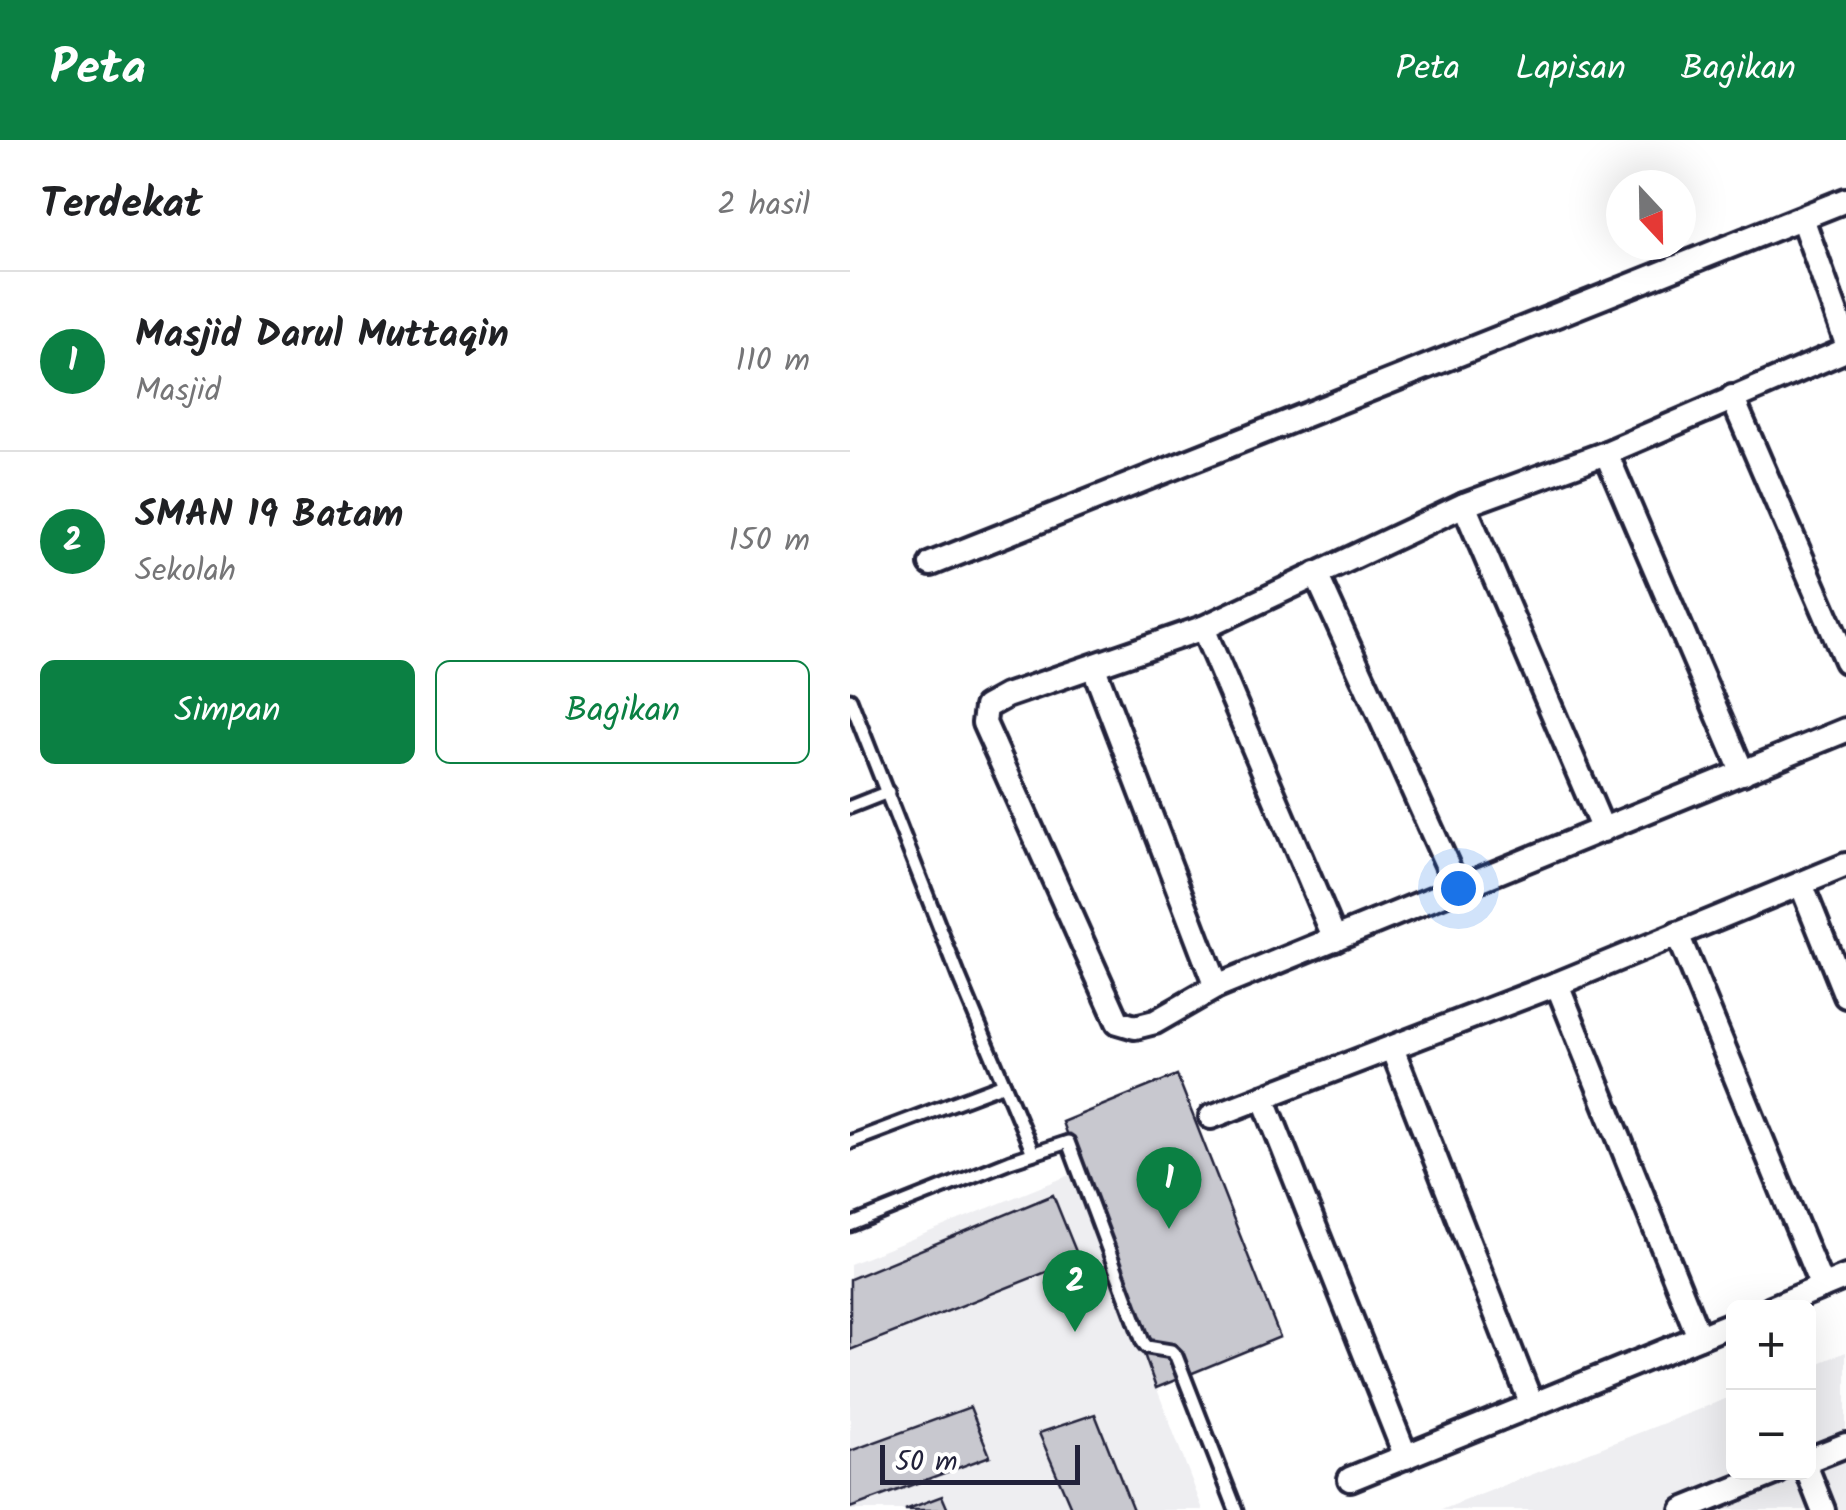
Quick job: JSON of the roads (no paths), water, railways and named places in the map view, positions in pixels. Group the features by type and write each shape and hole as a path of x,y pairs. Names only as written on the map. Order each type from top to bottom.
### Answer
{"street":[{"path":"931,564 1846,200"},
{"path":"1802,218 1846,341"},
{"path":"1846,350 1606,453 1464,505 1204,628 1006,696 986,707 984,723 1118,1022 1135,1027 1155,1022 1216,987 1846,730"},
{"path":"1732,396 1846,661"},
{"path":"1606,453 1743,773"},
{"path":"1464,505 1603,830"},
{"path":"1316,574 1458,889"},
{"path":"1204,628 1334,939"},
{"path":"1094,668 1216,987"},
{"path":"1210,1117 1556,984 1846,865"},
{"path":"1801,884 1846,996"},
{"path":"1678,934 1822,1286"},
{"path":"1556,984 1700,1336"},
{"path":"1392,1048 1532,1405"},
{"path":"1263,1097 1406,1456"},
{"path":"1790,1300 1846,1277"},
{"path":"1350,1479 1726,1326"},
{"path":"1816,1457 1846,1446"},
{"path":"1683,1510 1756,1480"},
{"path":"1811,1480 1823,1510"}],"lane":[{"path":"850,699 856,732 888,792 1033,1153"},
{"path":"850,808 888,792"},
{"path":"850,1142 1004,1084"},
{"path":"850,1225 1068,1143 1146,1347 1171,1351 1176,1356 1236,1510"}],"place":[{"name":"Masjid Darul Muttaqin","path":"1169,1229"},
{"name":"SMAN 19 Batam","path":"1075,1332"}]}
